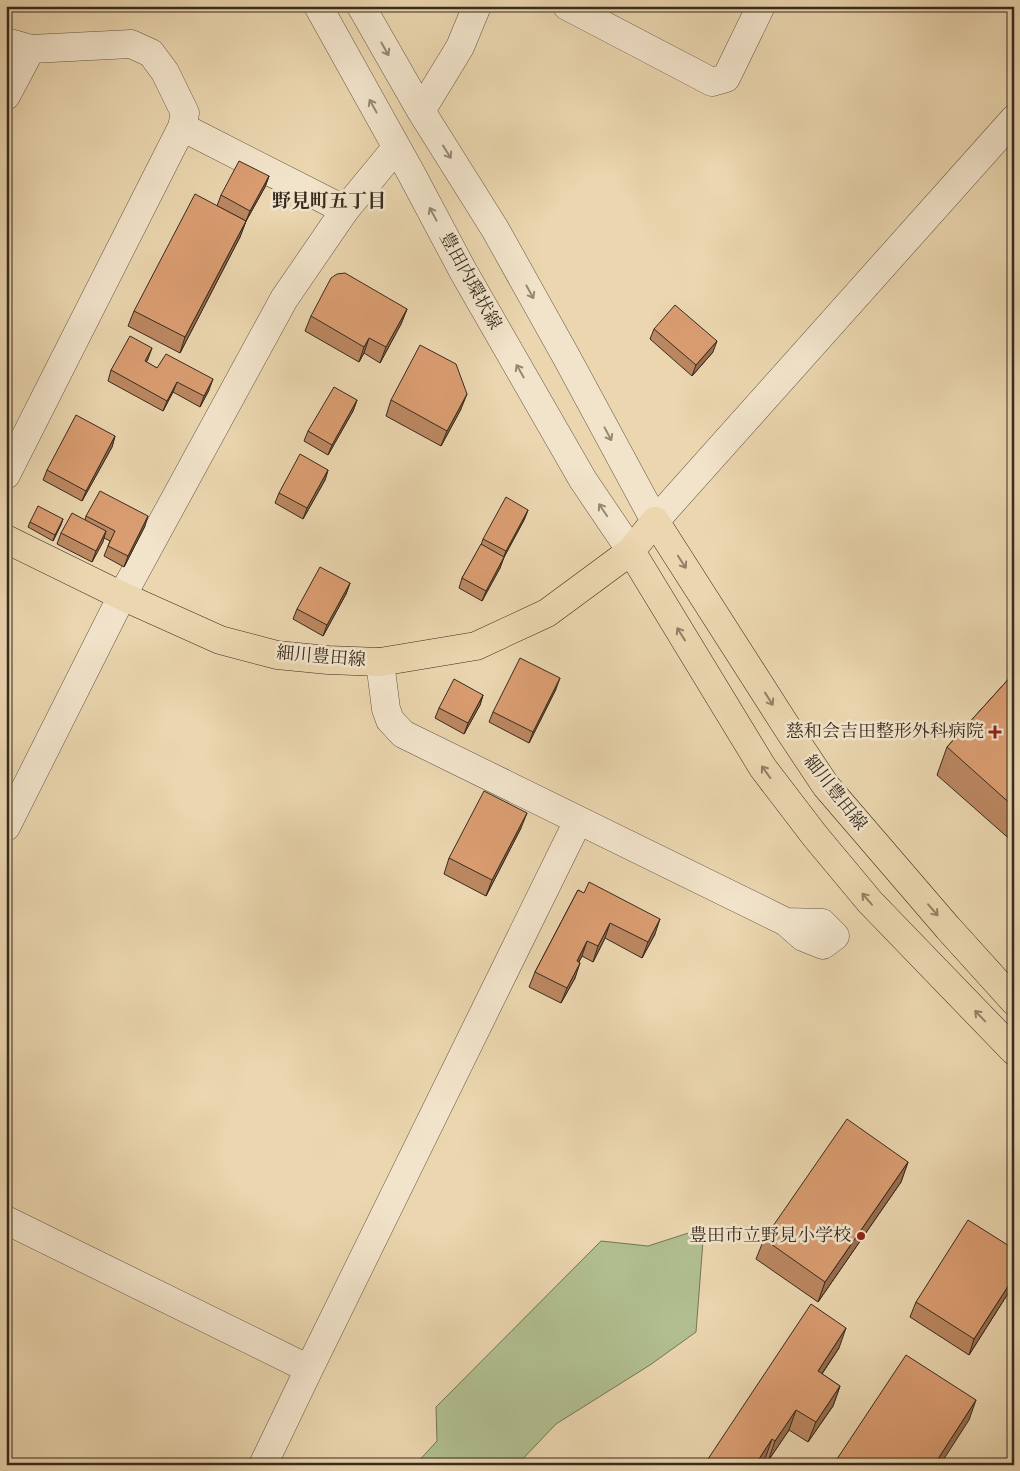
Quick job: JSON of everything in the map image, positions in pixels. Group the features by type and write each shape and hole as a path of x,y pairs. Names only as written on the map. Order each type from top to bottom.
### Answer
{"main road":[{"name":"細川豊田線","path":"6,539 122,596 220,640 277,655 380,662 476,646 547,613 631,551 655,521 826,786 1014,1002"},
{"path":"631,551 763,768 803,821 870,902 1014,1051"}],"street":[{"name":"豊田内環状線","path":"318,6 463,272 583,480 631,551"},
{"path":"361,6 421,111 495,229 655,521 1014,119"},
{"path":"421,111 460,46 477,6"},
{"path":"567,6 712,82 726,78 761,6"},
{"path":"6,96 18,46 131,44 151,53 165,72 185,113 182,127 6,475"},
{"path":"182,127 345,210"},
{"path":"6,827 122,596 284,300 345,210 396,148"},
{"path":"380,662 386,709 390,720 403,734 786,922"},
{"path":"263,1465 578,821"},
{"path":"6,1220 309,1369"}],"green space":[{"path":"704,1228 696,1332 650,1365 556,1424 517,1465 415,1465 437,1441 436,1407 601,1241 648,1246"}],"building":[{"path":"239,161 269,176 250,211 221,195"},
{"path":"195,194 246,221 185,337 134,311"},
{"path":"345,273 407,309 386,347 369,338 364,347 311,316 331,278 337,274"},
{"path":"675,305 717,341 696,365 654,329"},
{"path":"130,336 152,348 145,361 157,368 166,354 213,379 204,396 177,382 167,401 111,370"},
{"path":"420,345 456,364 467,394 447,431 391,400"},
{"path":"334,387 357,400 332,445 308,431"},
{"path":"76,415 115,436 86,491 47,470"},
{"path":"300,454 328,470 307,508 279,493"},
{"path":"100,491 148,516 128,556 108,546 115,531 86,516"},
{"path":"506,497 528,510 506,551 483,539"},
{"path":"38,506 63,519 55,535 30,522"},
{"path":"72,513 106,531 96,551 61,533"},
{"path":"481,544 504,557 486,591 462,578"},
{"path":"320,567 350,583 327,625 297,609"},
{"path":"520,658 560,678 533,732 493,712"},
{"path":"1014,673 1014,807 947,747"},
{"path":"454,679 483,695 468,723 439,708"},
{"path":"484,791 527,813 492,880 449,858"},
{"path":"589,882 660,919 648,942 610,923 598,946 587,941 577,961 580,963 567,988 535,972 578,890 584,893"},
{"path":"847,1119 908,1162 825,1282 764,1239"},
{"path":"968,1220 1014,1249 1014,1277 974,1339 916,1302"},
{"path":"811,1304 846,1328 818,1371 840,1386 816,1422 796,1410 775,1441 772,1439 755,1465 704,1465"},
{"path":"906,1355 976,1400 934,1465 833,1465"}],"place":[{"name":"慈和会吉田整形外科病院","path":"995,732"},
{"name":"豊田市立野見小学校","path":"861,1236"}],"district":[{"name":"野見町五丁目","path":"329,201"}]}
